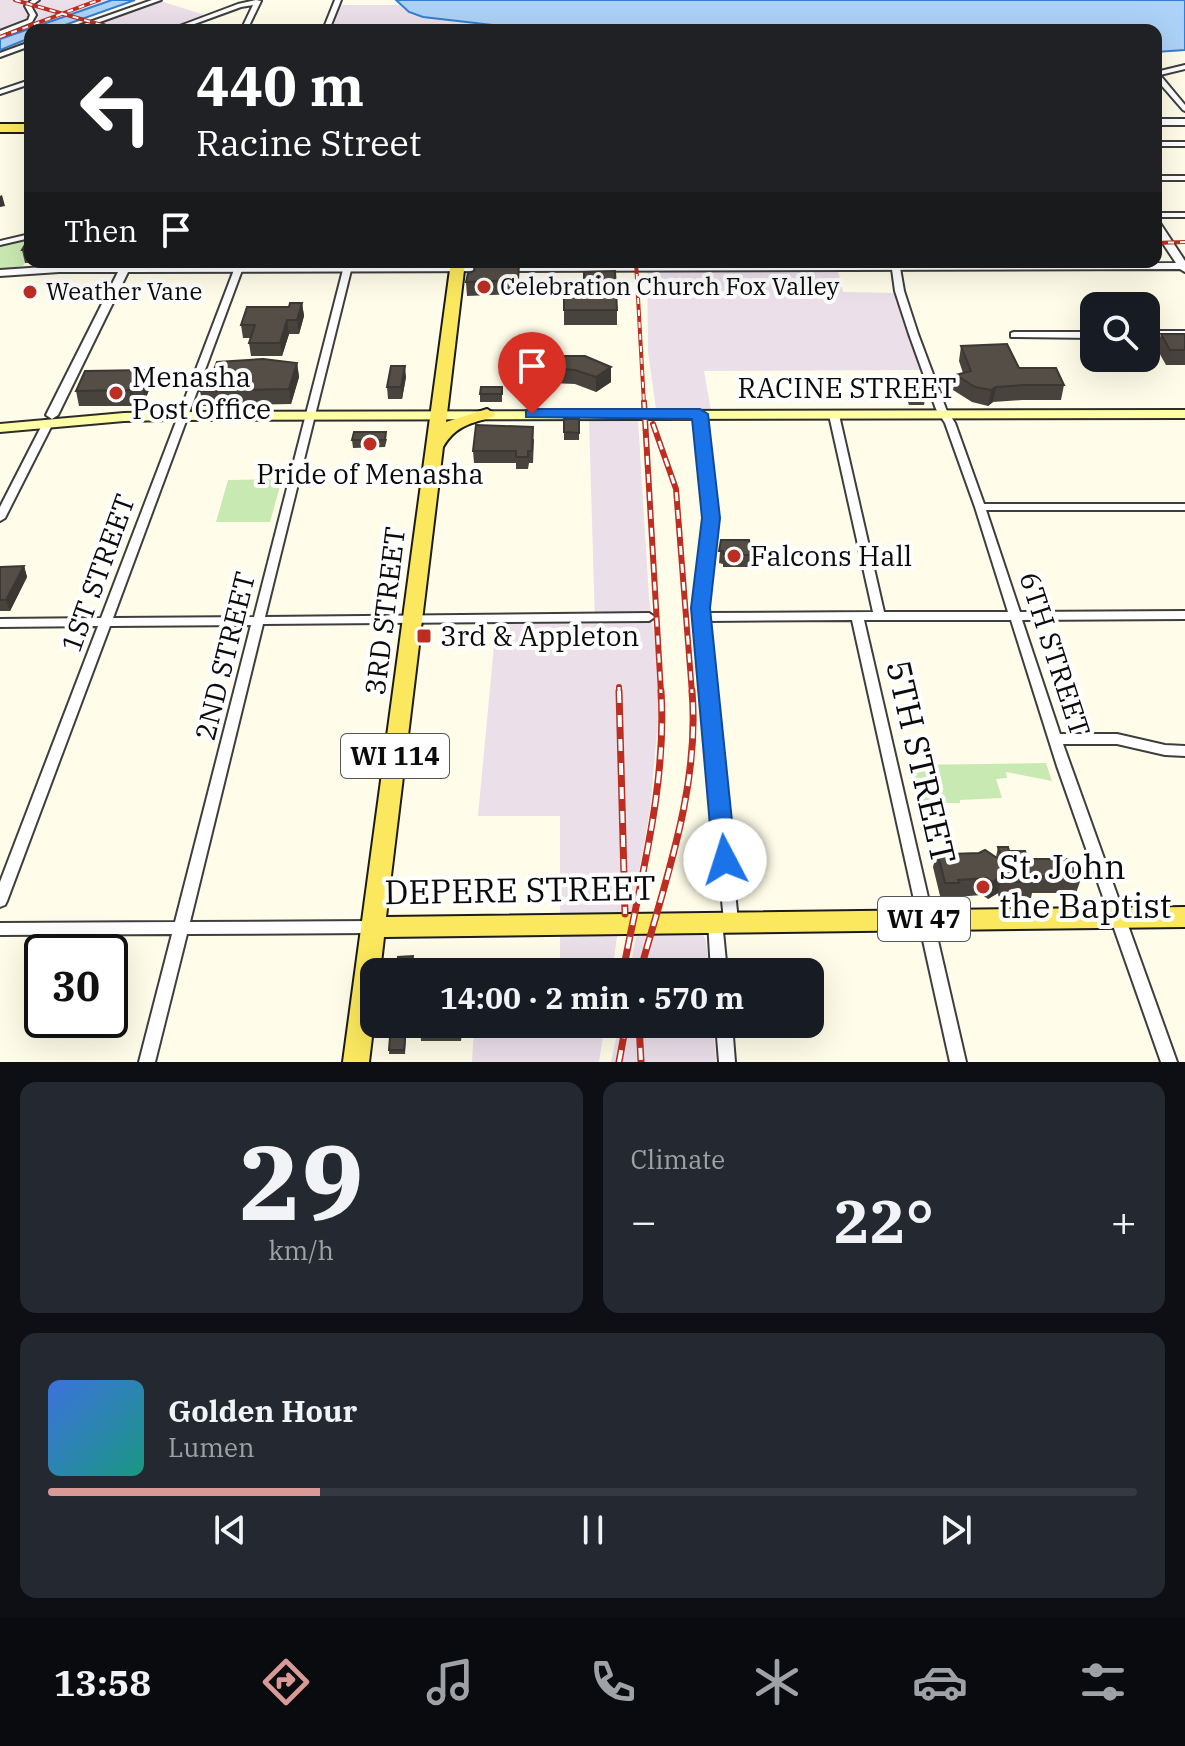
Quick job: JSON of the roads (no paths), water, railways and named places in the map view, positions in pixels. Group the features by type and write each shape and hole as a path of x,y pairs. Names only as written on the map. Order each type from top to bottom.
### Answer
{"main road":[{"path":"0,128 24,128"},
{"name":"3RD STREET","path":"356,1062 458,268"},
{"path":"443,385 447,401 454,408 487,414"},
{"path":"433,449 449,426 462,419 487,414"},
{"name":"RACINE STREET","path":"0,419 487,414 1185,414"},
{"name":"RACINE STREET","path":"0,428 50,419"},
{"name":"DEPERE STREET","path":"373,927 1185,917"}],"street":[{"path":"0,33 30,21 33,15 28,6 36,0"},
{"path":"87,24 158,0"},
{"path":"328,24 338,0"},
{"path":"188,24 258,1"},
{"path":"247,24 258,1"},
{"path":"0,55 24,46"},
{"path":"1162,73 1185,67"},
{"path":"1162,82 1185,109"},
{"path":"0,92 24,84"},
{"path":"1162,122 1185,122"},
{"path":"1162,144 1185,144"},
{"path":"1162,178 1185,178"},
{"path":"1162,215 1185,215"},
{"path":"1162,234 1185,267"},
{"path":"0,243 24,237"},
{"path":"1162,267 1185,267"},
{"path":"0,273 74,268"},
{"path":"0,518 126,268"},
{"name":"1ST STREET","path":"0,901 239,268"},
{"name":"2ND STREET","path":"147,1062 347,268"},
{"name":"6TH STREET","path":"896,268 901,294 980,507 1055,739 1169,1062"},
{"path":"1160,334 1185,334"},
{"path":"1014,335 1080,335"},
{"path":"700,414 711,518 701,617 723,921 720,958"},
{"path":"834,415 879,615"},
{"path":"980,507 1185,507"},
{"path":"701,617 1185,615"},
{"name":"5TH STREET","path":"857,616 958,1062"},
{"path":"0,623 649,617"},
{"path":"1055,739 1117,739 1165,750 1185,751"},
{"name":"DEPERE STREET","path":"0,929 373,927"},
{"path":"725,1038 727,1062"}],"water":[{"path":"112,0 135,0 68,24 43,24"},
{"path":"396,0 1185,0 1185,50 1162,52 1162,24 484,24 423,17 409,12"},
{"path":"24,31 24,40 0,50 0,39"}],"railway":[{"path":"15,0 62,14"},
{"path":"62,14 99,0"},
{"path":"35,24 62,14"},
{"path":"62,14 98,24"},
{"path":"0,37 24,28"},
{"path":"1162,243 1185,242"},
{"path":"636,268 644,404"},
{"path":"644,402 661,693"},
{"path":"653,424 676,489 692,693"},
{"path":"619,691 625,914"},
{"path":"626,958 656,797 662,726 661,691"},
{"path":"644,958 686,798 691,763 692,691"},
{"path":"619,1062 623,1038"},
{"path":"640,1038 641,1062"}],"place":[{"name":"Celebration Church Fox Valley","path":"484,287"},
{"name":"Weather Vane","path":"30,292"},
{"name":"Menasha Post Office","path":"116,393"},
{"name":"Pride of Menasha","path":"370,444"},
{"name":"Falcons Hall","path":"734,556"},
{"name":"3rd & Appleton","path":"424,636"},
{"name":"St. John the Baptist","path":"983,887"}]}
